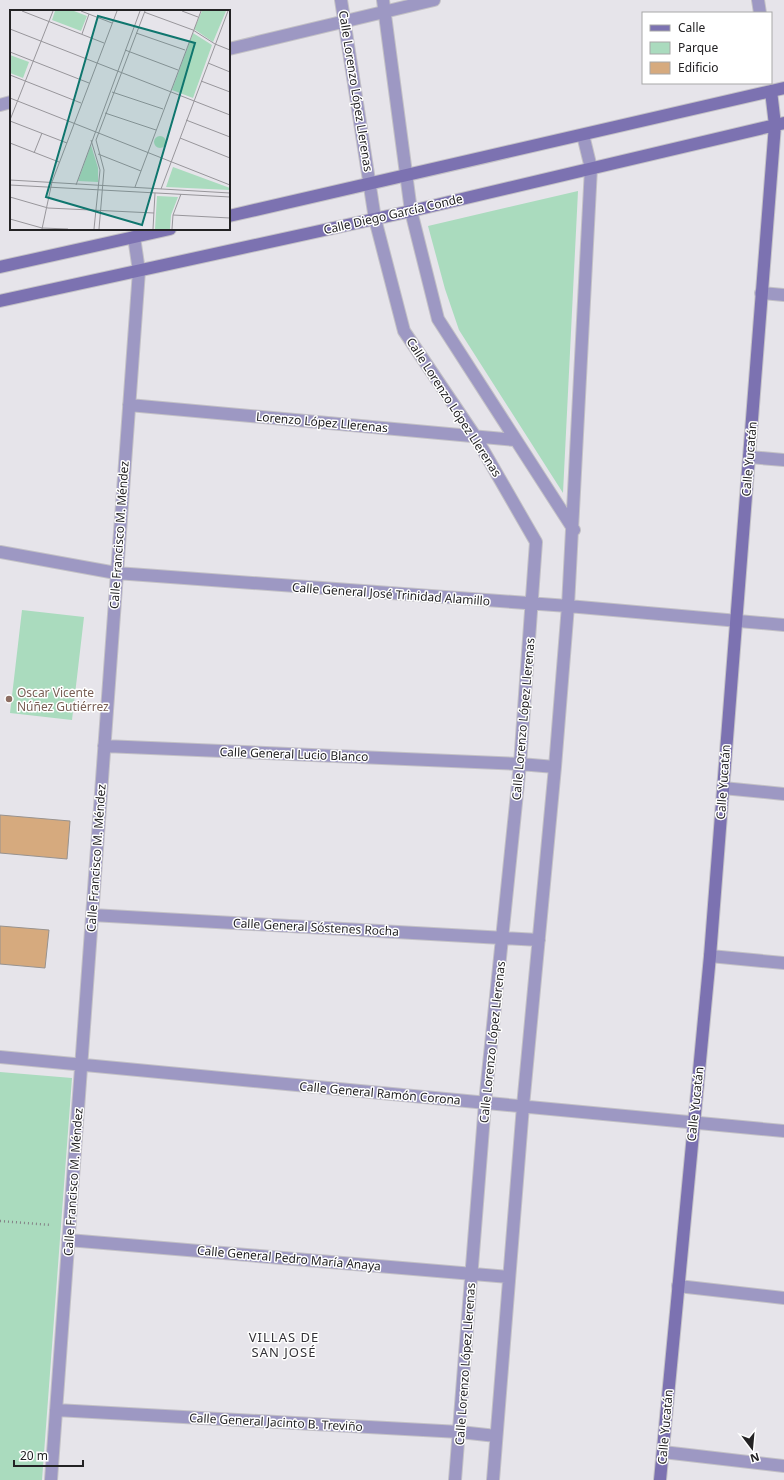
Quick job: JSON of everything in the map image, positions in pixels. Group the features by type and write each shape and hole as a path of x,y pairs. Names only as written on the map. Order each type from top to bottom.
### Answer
{"street":[{"name":"Calle Lorenzo López Llerenas","path":"341,0 346,21 375,218 404,331 475,436 536,542 533,605 520,764 485,1103 455,1480"},
{"path":"230,49 346,21 384,6 434,0"},
{"path":"758,0 760,12"},
{"path":"384,6 405,177 411,211 438,319 574,530"},
{"path":"230,216 405,177 583,135 770,87 784,88"},
{"name":"Calle Yucatán","path":"660,1480 710,956 761,293 779,124 770,87"},
{"path":"0,105 10,102"},
{"name":"Calle Diego García Conde","path":"0,301 411,211 779,124"},
{"path":"492,1480 523,1106 555,767 574,530 591,168 583,135"},
{"path":"0,267 166,230"},
{"name":"Calle Francisco M. Méndez","path":"51,1480 128,405 139,271 134,237"},
{"path":"761,293 784,295"},
{"name":"Lorenzo López Llerenas","path":"128,405 515,440"},
{"path":"749,457 784,460"},
{"name":"Calle General José Trinidad Alamillo","path":"0,552 116,573 533,605 568,606 784,624"},
{"name":"Calle General Lucio Blanco","path":"104,746 520,764 555,767"},
{"path":"723,788 784,794"},
{"name":"Calle General Sóstenes Rocha","path":"92,915 539,940"},
{"path":"710,956 784,963"},
{"name":"Calle General Ramón Corona","path":"0,1057 784,1131"},
{"name":"Calle General Pedro María Anaya","path":"68,1240 509,1277"},
{"path":"678,1286 784,1298"},
{"name":"Calle General Jacinto B. Treviño","path":"56,1410 460,1432 496,1436"},
{"path":"663,1452 784,1466"}],"path":[{"path":"0,1221 51,1225 51,1217"}],"green space":[{"path":"578,191 563,493 459,330 445,289 428,226"},
{"path":"22,610 84,617 72,720 10,713"},
{"path":"0,1072 72,1078 42,1480 0,1480"}],"building":[{"path":"0,815 70,821 67,859 0,853"},
{"path":"0,926 49,930 45,968 0,964"}],"place":[{"name":"Oscar Vicente Núñez Gutiérrez","path":"9,699"}],"district":[{"name":"VILLAS DE SAN JOSÉ","path":"284,1344"}]}
